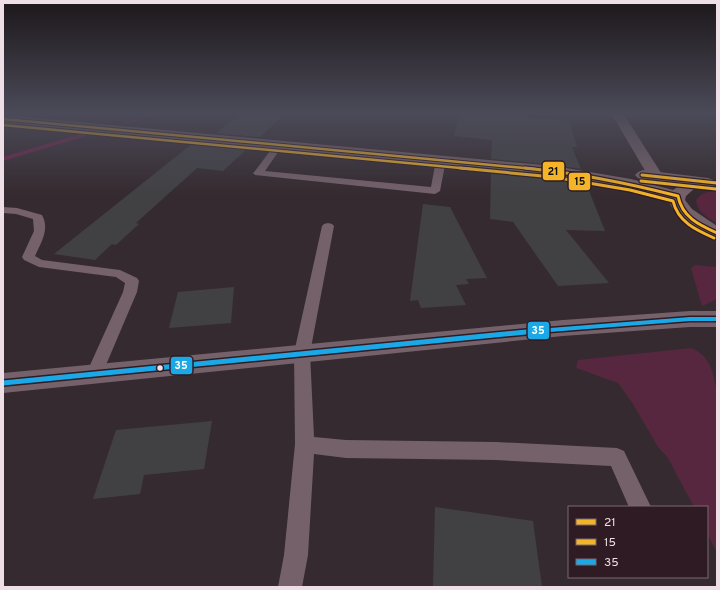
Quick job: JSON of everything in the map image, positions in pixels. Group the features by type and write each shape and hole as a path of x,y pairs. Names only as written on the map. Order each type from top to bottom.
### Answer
{"street":[{"path":"232,141 554,171 631,184 678,196"},
{"path":"633,141 655,176"},
{"path":"554,171 578,170 655,176 712,183"},
{"path":"712,183 693,185 683,190 678,196 677,201 680,208 686,214 717,233"},
{"path":"3,383 563,328 690,319 717,319"}],"lane":[{"path":"280,145 258,173 435,191 441,160"},
{"path":"3,210 17,211 38,217 40,231 28,257 39,263 120,274 132,281 130,292 94,374"},
{"path":"290,587 296,555 305,444 302,353 328,226"},
{"path":"305,444 346,449 496,451 617,457 640,506"}],"shaded area":[{"path":"717,191 717,223 704,214 697,205 696,201 705,193"},
{"path":"695,265 717,267 717,299 702,306 691,268"},
{"path":"691,348 703,356 707,361 713,372 717,393 717,553 708,535 708,506 693,506 668,458 658,447 633,404 618,383 576,368 578,360"}],"building":[{"path":"492,141 575,141 577,147 572,147 581,169 554,165 491,159"},
{"path":"193,143 248,148 223,171 197,168 136,223 139,224 116,245 112,244 95,260 54,254"},
{"path":"491,171 554,177 586,183 605,231 566,230 609,283 558,286 513,222 490,219"},
{"path":"423,204 450,207 487,278 466,279 469,284 456,285 466,305 421,308 418,300 410,301"},
{"path":"234,287 231,323 169,328 178,292"},
{"path":"212,421 204,469 144,475 140,494 93,499 116,430"},
{"path":"435,507 533,521 542,587 433,587"}],"waterway":[{"path":"3,159 65,141"}],"transit line":[{"name":"15","path":"167,141 553,177 630,190 673,201 678,214 683,220 701,232 714,238"},
{"name":"21","path":"231,141 554,171 631,184 678,196 683,210 687,215 698,223 717,233"},
{"name":"21","path":"642,175 717,183"},
{"name":"15","path":"641,181 716,189"},
{"name":"35","path":"3,383 563,328 690,319 717,319"}]}
